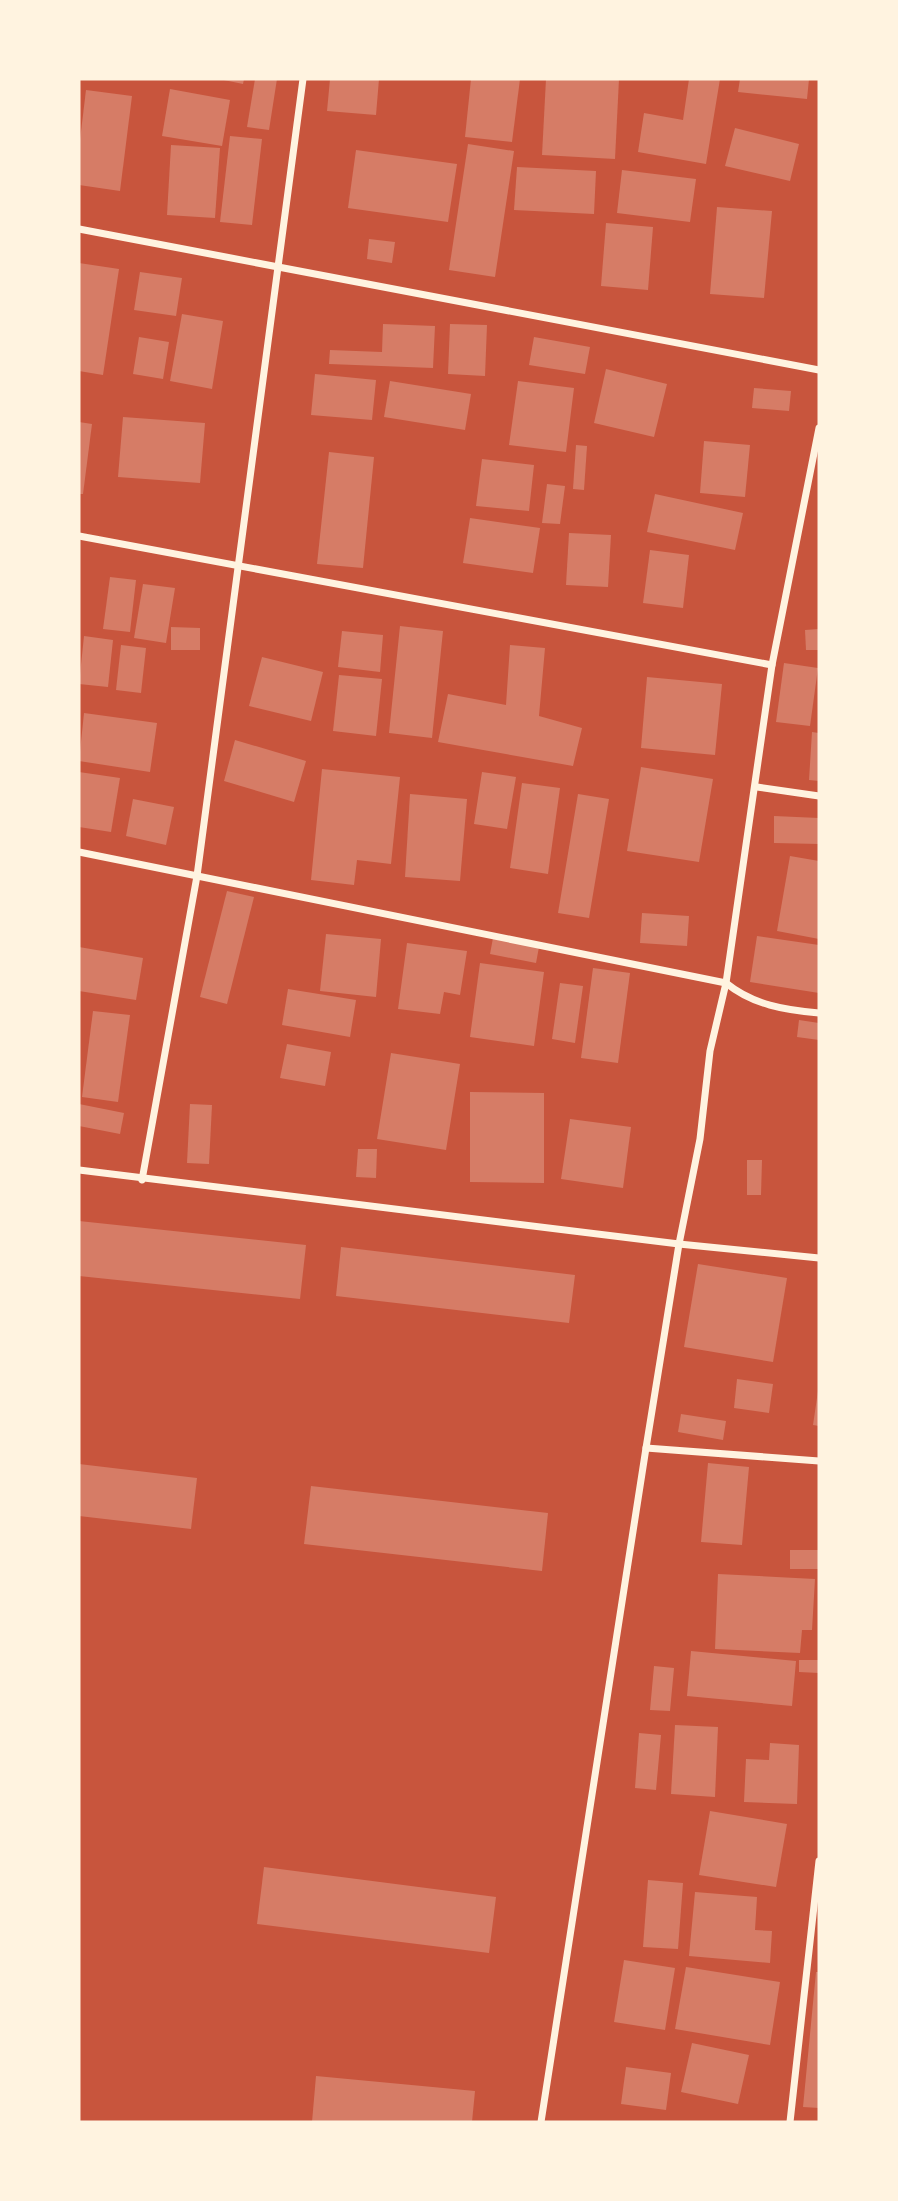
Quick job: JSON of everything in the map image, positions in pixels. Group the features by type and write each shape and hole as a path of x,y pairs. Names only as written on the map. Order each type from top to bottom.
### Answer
{"street":[{"path":"142,1180 197,876 303,79"},
{"path":"79,229 819,370"},
{"path":"541,2122 646,1448 679,1244 700,1139 710,1051 726,983 757,787 772,665 816,464 819,428"},
{"path":"79,536 772,665"},
{"path":"757,787 819,796"},
{"path":"79,852 726,983 742,997 773,1007 819,1013"},
{"path":"79,1170 142,1180 679,1244 819,1258"},
{"path":"646,1448 819,1461"},
{"path":"790,2122 819,1861"}],"building":[{"path":"219,79 244,79 243,84"},
{"path":"255,79 277,79 269,130 247,127"},
{"path":"330,79 379,79 376,115 327,111"},
{"path":"471,79 520,79 512,142 465,137"},
{"path":"546,79 619,79 615,159 542,155"},
{"path":"689,79 720,79 706,164 638,152 644,113 683,120"},
{"path":"740,79 809,79 807,99 738,92"},
{"path":"170,89 230,100 222,146 162,136"},
{"path":"86,90 132,96 120,191 79,185 79,148"},
{"path":"735,128 799,144 790,181 725,166"},
{"path":"230,136 262,139 252,225 220,222"},
{"path":"468,144 514,151 495,277 449,270"},
{"path":"171,145 220,148 215,218 167,215"},
{"path":"356,150 457,164 448,222 348,208"},
{"path":"517,167 596,171 594,214 514,210"},
{"path":"622,170 696,179 690,222 617,213"},
{"path":"717,207 772,211 764,298 710,294"},
{"path":"606,223 653,227 648,290 601,286"},
{"path":"369,239 395,242 392,263 367,259"},
{"path":"79,263 119,269 103,375 79,371"},
{"path":"140,272 182,278 176,316 134,310"},
{"path":"182,314 223,321 212,389 170,381"},
{"path":"383,324 435,326 433,368 329,364 330,350 382,352"},
{"path":"450,324 487,325 485,376 448,374"},
{"path":"139,337 169,342 163,379 133,374"},
{"path":"534,337 590,347 585,374 529,365"},
{"path":"606,369 667,384 654,437 594,423"},
{"path":"315,374 376,380 372,420 311,415"},
{"path":"390,381 471,394 465,430 384,417"},
{"path":"518,381 574,388 566,452 509,445"},
{"path":"754,388 791,391 789,411 752,408"},
{"path":"123,417 205,423 200,483 118,477"},
{"path":"79,422 92,424 83,494 79,494"},
{"path":"704,441 750,445 745,497 700,493"},
{"path":"576,445 587,446 584,490 573,489"},
{"path":"329,452 374,457 363,568 317,564"},
{"path":"482,459 534,465 529,511 476,506"},
{"path":"547,484 565,486 560,524 542,523"},
{"path":"655,494 743,513 735,550 647,532"},
{"path":"470,518 540,528 533,573 463,563"},
{"path":"569,533 611,535 608,587 566,585"},
{"path":"650,550 689,555 683,608 643,603"},
{"path":"110,577 136,580 130,632 103,629"},
{"path":"143,584 175,588 166,643 134,638"},
{"path":"400,626 443,631 432,738 389,733"},
{"path":"171,627 200,628 200,650 171,650"},
{"path":"819,629 819,650 806,650 805,630"},
{"path":"342,631 383,635 380,672 338,667"},
{"path":"84,636 113,640 108,687 79,684"},
{"path":"121,645 146,648 141,693 116,690"},
{"path":"510,645 545,648 539,716 582,728 573,766 438,742 448,694 506,705"},
{"path":"262,657 323,672 311,721 249,706"},
{"path":"784,663 818,668 810,726 776,722"},
{"path":"339,675 382,679 376,736 333,731"},
{"path":"647,677 722,684 715,755 641,748"},
{"path":"84,713 157,723 150,772 79,761"},
{"path":"812,732 819,733 819,781 809,780"},
{"path":"235,740 306,761 294,802 224,781"},
{"path":"641,767 713,779 699,862 627,851"},
{"path":"322,769 400,777 391,864 357,860 354,885 311,880"},
{"path":"79,772 120,778 111,832 79,827"},
{"path":"482,772 516,777 507,829 474,824"},
{"path":"522,783 560,788 548,874 510,868"},
{"path":"410,794 467,799 460,881 405,877"},
{"path":"578,794 609,799 589,918 558,913"},
{"path":"133,799 174,807 166,845 126,836"},
{"path":"774,816 819,818 819,844 774,843"},
{"path":"790,856 819,861 819,939 777,931"},
{"path":"227,891 254,897 227,1004 200,997"},
{"path":"642,913 689,916 687,946 640,943"},
{"path":"326,934 381,939 376,997 320,991"},
{"path":"757,936 819,945 819,993 750,982"},
{"path":"493,938 539,947 536,963 490,954"},
{"path":"407,943 467,951 460,995 444,992 440,1014 398,1009"},
{"path":"79,947 143,958 136,1000 79,991"},
{"path":"480,963 544,972 534,1046 470,1037"},
{"path":"593,968 630,973 618,1063 581,1058"},
{"path":"560,983 583,986 575,1043 552,1039"},
{"path":"288,989 356,1000 350,1037 282,1025"},
{"path":"93,1011 130,1015 118,1102 82,1097"},
{"path":"799,1020 819,1023 819,1040 797,1037"},
{"path":"287,1044 331,1052 325,1086 280,1078"},
{"path":"391,1053 460,1064 446,1150 377,1139"},
{"path":"470,1092 544,1093 544,1183 470,1182"},
{"path":"79,1104 124,1113 120,1134 79,1126"},
{"path":"190,1104 212,1105 209,1164 187,1163"},
{"path":"570,1119 631,1127 623,1188 561,1179"},
{"path":"358,1149 377,1149 376,1178 356,1177"},
{"path":"747,1160 762,1160 761,1195 747,1195"},
{"path":"79,1221 306,1245 300,1299 79,1276"},
{"path":"341,1247 575,1275 569,1323 336,1296"},
{"path":"698,1264 787,1278 773,1362 684,1347"},
{"path":"737,1379 773,1384 769,1413 734,1408"},
{"path":"819,1391 819,1426 813,1425"},
{"path":"681,1414 726,1421 723,1440 678,1432"},
{"path":"708,1463 749,1467 742,1545 701,1542"},
{"path":"79,1464 197,1478 191,1529 79,1516"},
{"path":"311,1486 548,1513 542,1571 304,1544"},
{"path":"790,1550 819,1550 819,1569 790,1569"},
{"path":"718,1574 815,1579 812,1630 802,1630 800,1653 715,1649"},
{"path":"691,1651 796,1661 792,1706 687,1696"},
{"path":"799,1660 819,1660 819,1673 799,1672"},
{"path":"654,1666 674,1668 670,1711 650,1710"},
{"path":"675,1725 718,1727 715,1797 671,1794"},
{"path":"639,1733 661,1735 656,1790 635,1788"},
{"path":"770,1743 799,1745 797,1804 744,1802 746,1759 769,1760"},
{"path":"710,1811 787,1824 776,1887 699,1875"},
{"path":"264,1867 496,1897 489,1953 257,1924"},
{"path":"648,1880 683,1883 678,1949 643,1947"},
{"path":"695,1892 757,1897 755,1930 772,1931 770,1963 689,1956"},
{"path":"624,1960 675,1968 665,2030 614,2022"},
{"path":"686,1967 780,1982 770,2045 675,2029"},
{"path":"816,1972 819,1972 819,2108 803,2107"},
{"path":"692,2043 749,2055 738,2104 681,2092"},
{"path":"626,2067 671,2073 666,2110 621,2104"},
{"path":"316,2076 475,2091 472,2122 312,2122"}]}
